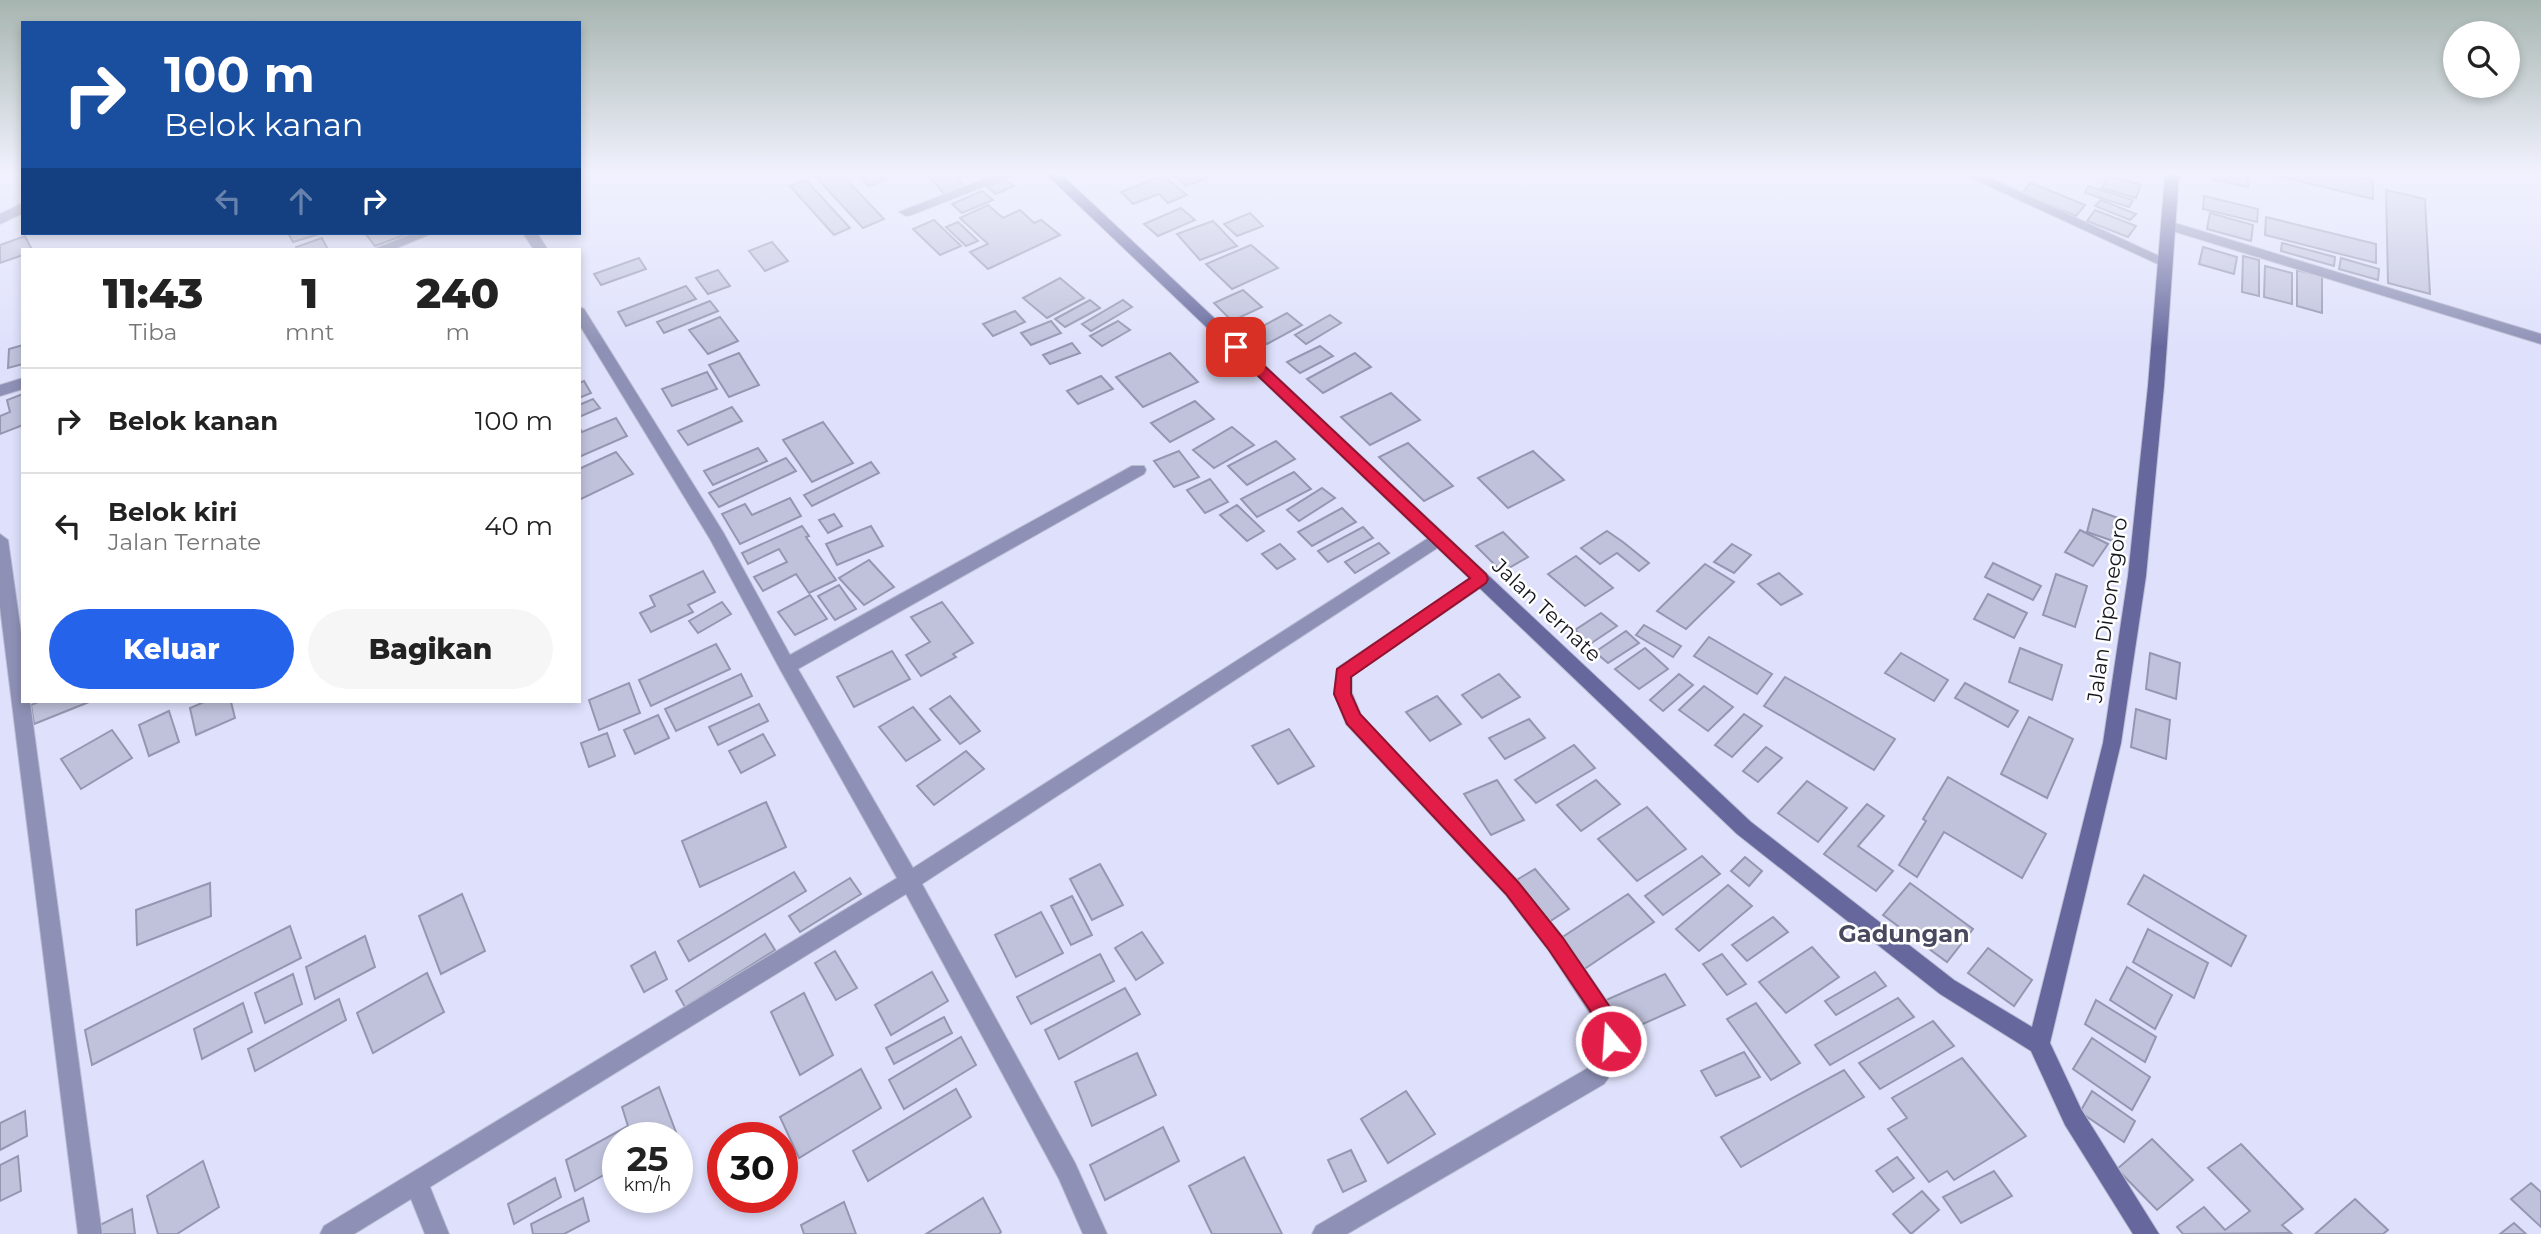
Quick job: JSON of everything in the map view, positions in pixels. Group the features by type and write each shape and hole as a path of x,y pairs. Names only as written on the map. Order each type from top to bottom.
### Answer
{"street":[{"name":"Jalan Ternate","path":"1114,232 1744,828 1947,987 2039,1043"},
{"path":"2098,232 2165,262"},
{"name":"Jalan Diponegoro","path":"2039,1043 2112,743 2137,576 2167,232"},
{"path":"2190,232 2541,339"},
{"path":"385,248 420,235"},
{"path":"581,315 717,536 787,666 910,881 1067,1171 1095,1234"},
{"path":"0,391 21,384"},
{"path":"787,666 1138,470"},
{"path":"331,1234 910,881 1439,539"},
{"path":"0,540 21,702"},
{"path":"1324,1234 1596,1076 1611,1057 1611,1026 1556,944 1512,888 1353,719 1343,694 1343,673 1480,579"},
{"path":"21,703 90,1234"},
{"path":"2039,1043 2073,1117 2147,1234"},
{"path":"416,1182 437,1234"}],"building":[{"path":"916,232 946,232 961,246 940,255"},
{"path":"951,232 968,232 978,241 966,246"},
{"path":"975,232 1056,232 1060,235 988,269 970,252 988,244"},
{"path":"1153,232 1168,232 1158,236"},
{"path":"1223,232 1237,246 1200,260 1177,234"},
{"path":"1232,232 1248,232 1237,236"},
{"path":"2114,232 2132,232 2128,237"},
{"path":"2216,232 2252,232 2251,241"},
{"path":"2265,232 2325,232 2376,244 2376,263 2265,235"},
{"path":"2387,232 2427,232 2430,294 2388,283"},
{"path":"289,235 316,235 293,242"},
{"path":"367,235 405,235 375,246"},
{"path":"25,236 31,248 21,248 21,256 0,263 0,245"},
{"path":"322,238 327,248 296,248"},
{"path":"772,242 788,261 765,271 749,251"},
{"path":"2282,243 2335,257 2334,266 2281,251"},
{"path":"1251,245 1278,268 1232,289 1206,264"},
{"path":"2203,247 2237,257 2234,274 2199,264"},
{"path":"2243,256 2259,260 2259,296 2242,292"},
{"path":"639,258 646,269 601,285 594,274"},
{"path":"2341,258 2379,269 2378,280 2339,269"},
{"path":"2265,266 2292,273 2292,304 2264,297"},
{"path":"718,270 730,286 708,294 696,278"},
{"path":"2297,270 2322,276 2322,313 2297,306"},
{"path":"1060,278 1084,298 1047,318 1023,298"},
{"path":"686,286 696,299 626,326 618,312"},
{"path":"1243,290 1262,307 1232,321 1214,303"},
{"path":"1090,300 1100,308 1065,327 1055,319"},
{"path":"1123,300 1132,307 1091,331 1082,324"},
{"path":"710,301 718,311 664,333 657,322"},
{"path":"1015,311 1025,322 993,336 983,324"},
{"path":"1287,313 1302,325 1267,344 1252,332"},
{"path":"1330,315 1341,323 1306,344 1295,335"},
{"path":"720,317 738,341 708,354 689,330"},
{"path":"1051,321 1061,333 1031,345 1021,333"},
{"path":"1118,321 1130,330 1102,346 1090,336"},
{"path":"1072,343 1080,353 1050,364 1043,355"},
{"path":"21,346 21,365 8,368 9,349"},
{"path":"1320,346 1333,356 1300,373 1287,362"},
{"path":"739,353 759,385 729,397 709,365"},
{"path":"1170,353 1198,382 1143,407 1116,377"},
{"path":"1355,353 1371,367 1323,393 1307,379"},
{"path":"707,372 717,389 672,406 662,389"},
{"path":"1101,376 1113,389 1078,404 1067,391"},
{"path":"584,381 591,393 581,397 581,382"},
{"path":"1391,393 1420,420 1370,445 1341,417"},
{"path":"21,395 21,426 0,434 0,416 10,412 7,400"},
{"path":"593,399 600,408 581,416 581,404"},
{"path":"1195,401 1214,419 1170,442 1151,423"},
{"path":"732,407 742,421 688,445 678,431"},
{"path":"616,418 627,436 581,456 582,432"},
{"path":"823,422 853,463 812,482 783,440"},
{"path":"1232,427 1254,445 1214,468 1193,450"},
{"path":"1276,441 1295,459 1247,485 1228,466"},
{"path":"1408,443 1453,486 1424,501 1379,457"},
{"path":"758,448 767,461 713,485 704,471"},
{"path":"1179,451 1199,477 1174,487 1154,461"},
{"path":"1533,451 1564,480 1508,508 1478,478"},
{"path":"616,452 633,474 581,499 581,468"},
{"path":"786,458 796,471 719,507 709,493"},
{"path":"871,462 879,473 812,506 804,495"},
{"path":"1294,472 1311,489 1257,517 1241,499"},
{"path":"1210,479 1228,502 1205,513 1187,490"},
{"path":"1322,488 1335,498 1299,521 1287,510"},
{"path":"790,498 801,516 740,544 722,514 745,504 752,515"},
{"path":"1237,505 1264,531 1247,541 1220,515"},
{"path":"1342,508 1356,522 1312,546 1298,532"},
{"path":"2093,509 2118,518 2113,541 2087,532"},
{"path":"834,514 842,526 828,533 819,520"},
{"path":"802,526 809,536 806,537 836,580 809,593 796,574 763,591 754,577 787,562 779,549 748,564 742,553"},
{"path":"871,526 883,546 837,565 826,544"},
{"path":"1363,527 1373,538 1328,562 1318,551"},
{"path":"2080,530 2108,544 2093,566 2065,552"},
{"path":"1607,531 1649,563 1639,571 1617,553 1600,564 1581,548"},
{"path":"1503,532 1528,557 1502,572 1476,546"},
{"path":"1379,543 1389,553 1355,573 1345,562"},
{"path":"1280,544 1295,559 1277,569 1262,554"},
{"path":"1732,544 1751,555 1734,573 1714,562"},
{"path":"1576,556 1613,588 1585,606 1548,574"},
{"path":"869,560 894,587 864,605 839,578"},
{"path":"1993,563 2041,586 2033,600 1985,577"},
{"path":"1705,564 1734,582 1686,629 1657,611"},
{"path":"703,571 715,592 688,605 693,612 651,632 640,613 655,606 650,596"},
{"path":"1779,573 1802,594 1781,605 1758,584"},
{"path":"2056,574 2087,586 2075,627 2043,615"},
{"path":"839,585 856,609 835,620 818,596"},
{"path":"1988,594 2027,613 2014,638 1974,619"},
{"path":"810,595 827,619 795,635 778,612"},
{"path":"722,602 731,614 698,633 689,621"},
{"path":"942,602 973,643 953,654 956,657 921,676 906,655 930,642 911,617"},
{"path":"1601,613 1617,626 1590,644 1575,630"},
{"path":"1644,625 1681,646 1673,657 1636,635"},
{"path":"1626,631 1639,643 1608,663 1595,652"},
{"path":"1709,637 1772,674 1757,694 1694,656"},
{"path":"716,644 730,669 651,706 639,680"},
{"path":"1645,648 1668,669 1639,689 1615,669"},
{"path":"2020,648 2062,665 2052,700 2009,682"},
{"path":"892,651 910,679 854,707 837,677"},
{"path":"1901,653 1948,680 1934,701 1885,673"},
{"path":"2150,653 2180,663 2176,699 2146,689"},
{"path":"741,674 752,696 676,731 665,709"},
{"path":"1499,674 1520,697 1482,718 1462,695"},
{"path":"1679,674 1693,685 1663,711 1650,700"},
{"path":"1785,677 1895,739 1874,770 1764,706"},
{"path":"629,683 640,713 599,730 589,700"},
{"path":"1965,683 2018,711 2008,727 1955,698"},
{"path":"1704,686 1733,707 1708,731 1679,710"},
{"path":"950,696 980,731 960,744 930,709"},
{"path":"1437,696 1461,724 1430,741 1406,712"},
{"path":"36,703 86,703 34,724 31,705"},
{"path":"202,703 231,703 235,718 196,735 190,708"},
{"path":"759,704 768,721 718,745 709,727"},
{"path":"913,707 940,740 906,761 879,727"},
{"path":"2136,709 2170,720 2166,759 2131,747"},
{"path":"169,711 179,742 149,756 139,725"},
{"path":"1744,714 1762,726 1732,757 1715,745"},
{"path":"658,715 669,738 635,754 624,730"},
{"path":"2029,717 2073,739 2047,798 2001,774"},
{"path":"1529,719 1545,738 1505,759 1489,738"},
{"path":"1289,729 1314,766 1278,784 1252,746"},
{"path":"112,730 132,758 81,789 61,759"},
{"path":"607,733 615,756 589,767 581,743"},
{"path":"763,734 775,755 741,773 729,751"},
{"path":"1574,745 1595,768 1536,803 1515,780"},
{"path":"1766,747 1782,758 1758,782 1743,771"},
{"path":"966,751 984,769 934,805 917,786"},
{"path":"1948,777 2046,834 2022,878 1944,832 1917,877 1899,865 1926,821 1923,819"},
{"path":"1497,780 1524,820 1491,835 1464,794"},
{"path":"1596,780 1620,804 1581,831 1557,805"},
{"path":"1807,781 1847,808 1818,842 1778,813"},
{"path":"766,802 786,847 700,887 682,841"},
{"path":"1867,804 1884,816 1858,846 1893,871 1876,891 1824,854"},
{"path":"1647,807 1686,849 1637,881 1598,839"},
{"path":"1702,856 1720,874 1663,915 1645,896"},
{"path":"1745,857 1762,871 1749,886 1731,871"},
{"path":"1100,864 1123,905 1092,920 1070,879"},
{"path":"1535,869 1569,909 1549,922 1515,881"},
{"path":"794,872 806,891 689,961 678,941"},
{"path":"2144,875 2246,936 2231,966 2128,904"},
{"path":"850,878 861,894 800,932 789,916"},
{"path":"210,883 211,916 137,945 136,910"},
{"path":"1910,883 1973,929 1947,962 1883,915"},
{"path":"1728,885 1752,906 1699,951 1676,929"},
{"path":"462,894 485,951 441,974 419,916"},
{"path":"1628,894 1654,922 1580,972 1555,942"},
{"path":"1072,896 1092,935 1071,945 1051,906"},
{"path":"1041,912 1063,953 1016,977 995,935"},
{"path":"1773,917 1788,932 1747,961 1732,945"},
{"path":"290,926 301,958 92,1065 85,1030"},
{"path":"2148,929 2208,963 2194,998 2133,962"},
{"path":"1142,932 1163,963 1136,980 1115,948"},
{"path":"765,934 775,950 685,1007 676,991"},
{"path":"365,936 375,967 315,999 306,967"},
{"path":"1812,947 1839,977 1786,1013 1759,982"},
{"path":"1988,948 2032,980 2014,1006 1968,973"},
{"path":"835,951 857,988 836,1000 815,963"},
{"path":"655,952 667,979 644,992 631,966"},
{"path":"1100,954 1114,981 1031,1024 1017,997"},
{"path":"1722,954 1746,984 1727,995 1703,964"},
{"path":"2127,967 2172,995 2155,1029 2110,1000"},
{"path":"932,972 948,1001 891,1035 875,1005"},
{"path":"1875,972 1886,986 1836,1015 1825,1001"},
{"path":"427,973 444,1012 373,1053 357,1013"},
{"path":"293,974 302,1004 265,1023 255,993"},
{"path":"1665,974 1685,1005 1623,1033 1604,1001"},
{"path":"1125,988 1140,1014 1059,1059 1045,1030"},
{"path":"804,993 833,1055 800,1075 771,1012"},
{"path":"1898,998 1914,1017 1830,1065 1815,1045"},
{"path":"339,999 346,1020 255,1071 248,1049"},
{"path":"2096,1000 2156,1037 2145,1062 2085,1024"},
{"path":"243,1003 252,1032 202,1059 194,1029"},
{"path":"1756,1003 1800,1063 1771,1080 1727,1019"},
{"path":"944,1017 952,1033 894,1064 886,1048"},
{"path":"1933,1021 1954,1046 1880,1089 1859,1063"},
{"path":"961,1037 976,1065 904,1109 889,1080"},
{"path":"2092,1038 2150,1077 2132,1110 2073,1069"},
{"path":"1744,1052 1760,1077 1716,1096 1701,1071"},
{"path":"1137,1053 1156,1095 1092,1126 1075,1082"},
{"path":"1962,1058 2026,1136 1954,1180 1947,1171 1929,1182 1888,1129 1907,1118 1892,1098"},
{"path":"861,1069 881,1108 799,1158 798,1122 782,1122 780,1117"},
{"path":"1844,1070 1864,1097 1741,1167 1721,1137"},
{"path":"659,1087 672,1122 627,1122 622,1107"},
{"path":"956,1089 971,1117 868,1181 853,1151"},
{"path":"1406,1091 1435,1134 1388,1163 1361,1119"},
{"path":"2092,1091 2135,1121 2124,1142 2080,1112"},
{"path":"25,1111 27,1136 0,1150 0,1123"},
{"path":"1163,1127 1179,1161 1105,1200 1090,1165"},
{"path":"2152,1139 2193,1180 2157,1210 2117,1169"},
{"path":"602,1140 602,1176 575,1191 566,1160"},
{"path":"2241,1144 2303,1209 2282,1225 2291,1233 2183,1234 2177,1227 2204,1207 2225,1230 2250,1211 2208,1168"},
{"path":"1351,1150 1366,1181 1343,1192 1328,1160"},
{"path":"18,1156 21,1191 0,1201 0,1165"},
{"path":"1244,1157 1282,1234 1212,1234 1189,1186"},
{"path":"1897,1157 1914,1178 1893,1192 1876,1171"},
{"path":"203,1161 219,1207 177,1234 158,1234 147,1196"},
{"path":"1994,1171 2012,1196 1961,1223 1943,1197"},
{"path":"555,1178 561,1197 514,1224 508,1204"},
{"path":"2531,1183 2541,1192 2541,1227 2511,1199"},
{"path":"1922,1191 1939,1210 1911,1234 1893,1214"},
{"path":"583,1198 589,1221 564,1234 533,1234 531,1224"},
{"path":"983,1198 1001,1232 999,1234 926,1234"},
{"path":"2355,1199 2388,1230 2383,1234 2315,1234"},
{"path":"844,1202 856,1234 804,1234 801,1225"},
{"path":"132,1209 135,1234 97,1234 96,1227"},
{"path":"2514,1223 2526,1234 2500,1234"}],"district":[{"name":"Gadungan","path":"1904,933"}],"route":[{"path":"1236,347 1480,579 1343,673 1343,694 1353,719 1512,888 1556,944 1611,1026 1611,1041"}]}
